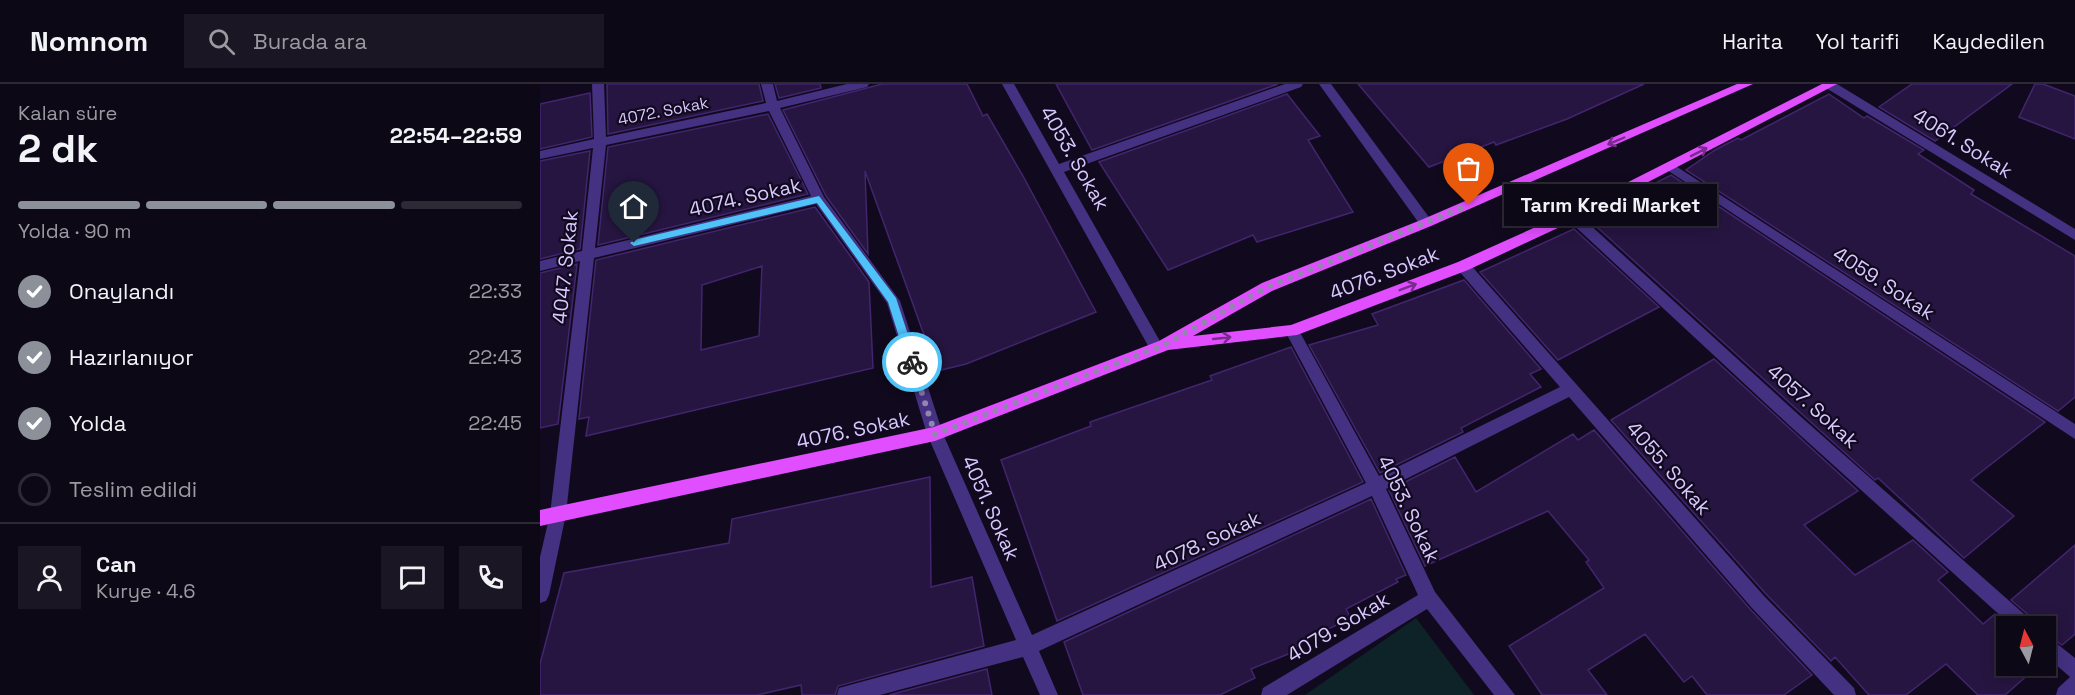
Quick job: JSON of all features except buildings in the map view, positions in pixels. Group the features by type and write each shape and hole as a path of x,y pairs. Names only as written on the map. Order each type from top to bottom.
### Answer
{"main road":[{"name":"4076. Sokak","path":"540,518 935,434 1160,346 1267,287 1426,223 1747,84"},
{"name":"4076. Sokak","path":"1160,346 1292,331 1463,266 1671,167 1830,84"}],"street":[{"name":"4047. Sokak","path":"540,595 558,514 588,254 600,141 598,84"},
{"name":"4051. Sokak","path":"767,84 773,106 819,199 893,301 935,434 1049,695"},
{"name":"4072. Sokak","path":"540,155 773,106 863,84"},
{"name":"4053. Sokak","path":"1008,84 1160,346"},
{"path":"1058,169 1297,84"},
{"path":"1324,84 1426,223"},
{"name":"4061. Sokak","path":"1830,84 2075,235"},
{"name":"4059. Sokak","path":"1671,167 2075,432"},
{"name":"4074. Sokak","path":"540,266 819,199"},
{"name":"4057. Sokak","path":"1572,216 2014,616"},
{"name":"4055. Sokak","path":"1463,266 1758,602 1847,695"},
{"name":"4053. Sokak","path":"1292,331 1376,486 1429,598 1506,695"},
{"name":"4078. Sokak","path":"846,695 1029,646 1376,486 1572,388"},
{"name":"4079. Sokak","path":"1270,695 1429,598"},
{"path":"2056,653 2075,670"},
{"path":"2065,695 2075,684"}],"green space":[{"path":"1416,618 1474,695 1305,695"}],"way so far":[{"path":"912,362 935,434 1164,345 1267,287 1469,205"}],"place":[{"name":"Tarım Kredi Market","path":"1469,205"}],"route":[{"path":"634,243 819,199 893,301 912,362"}]}
